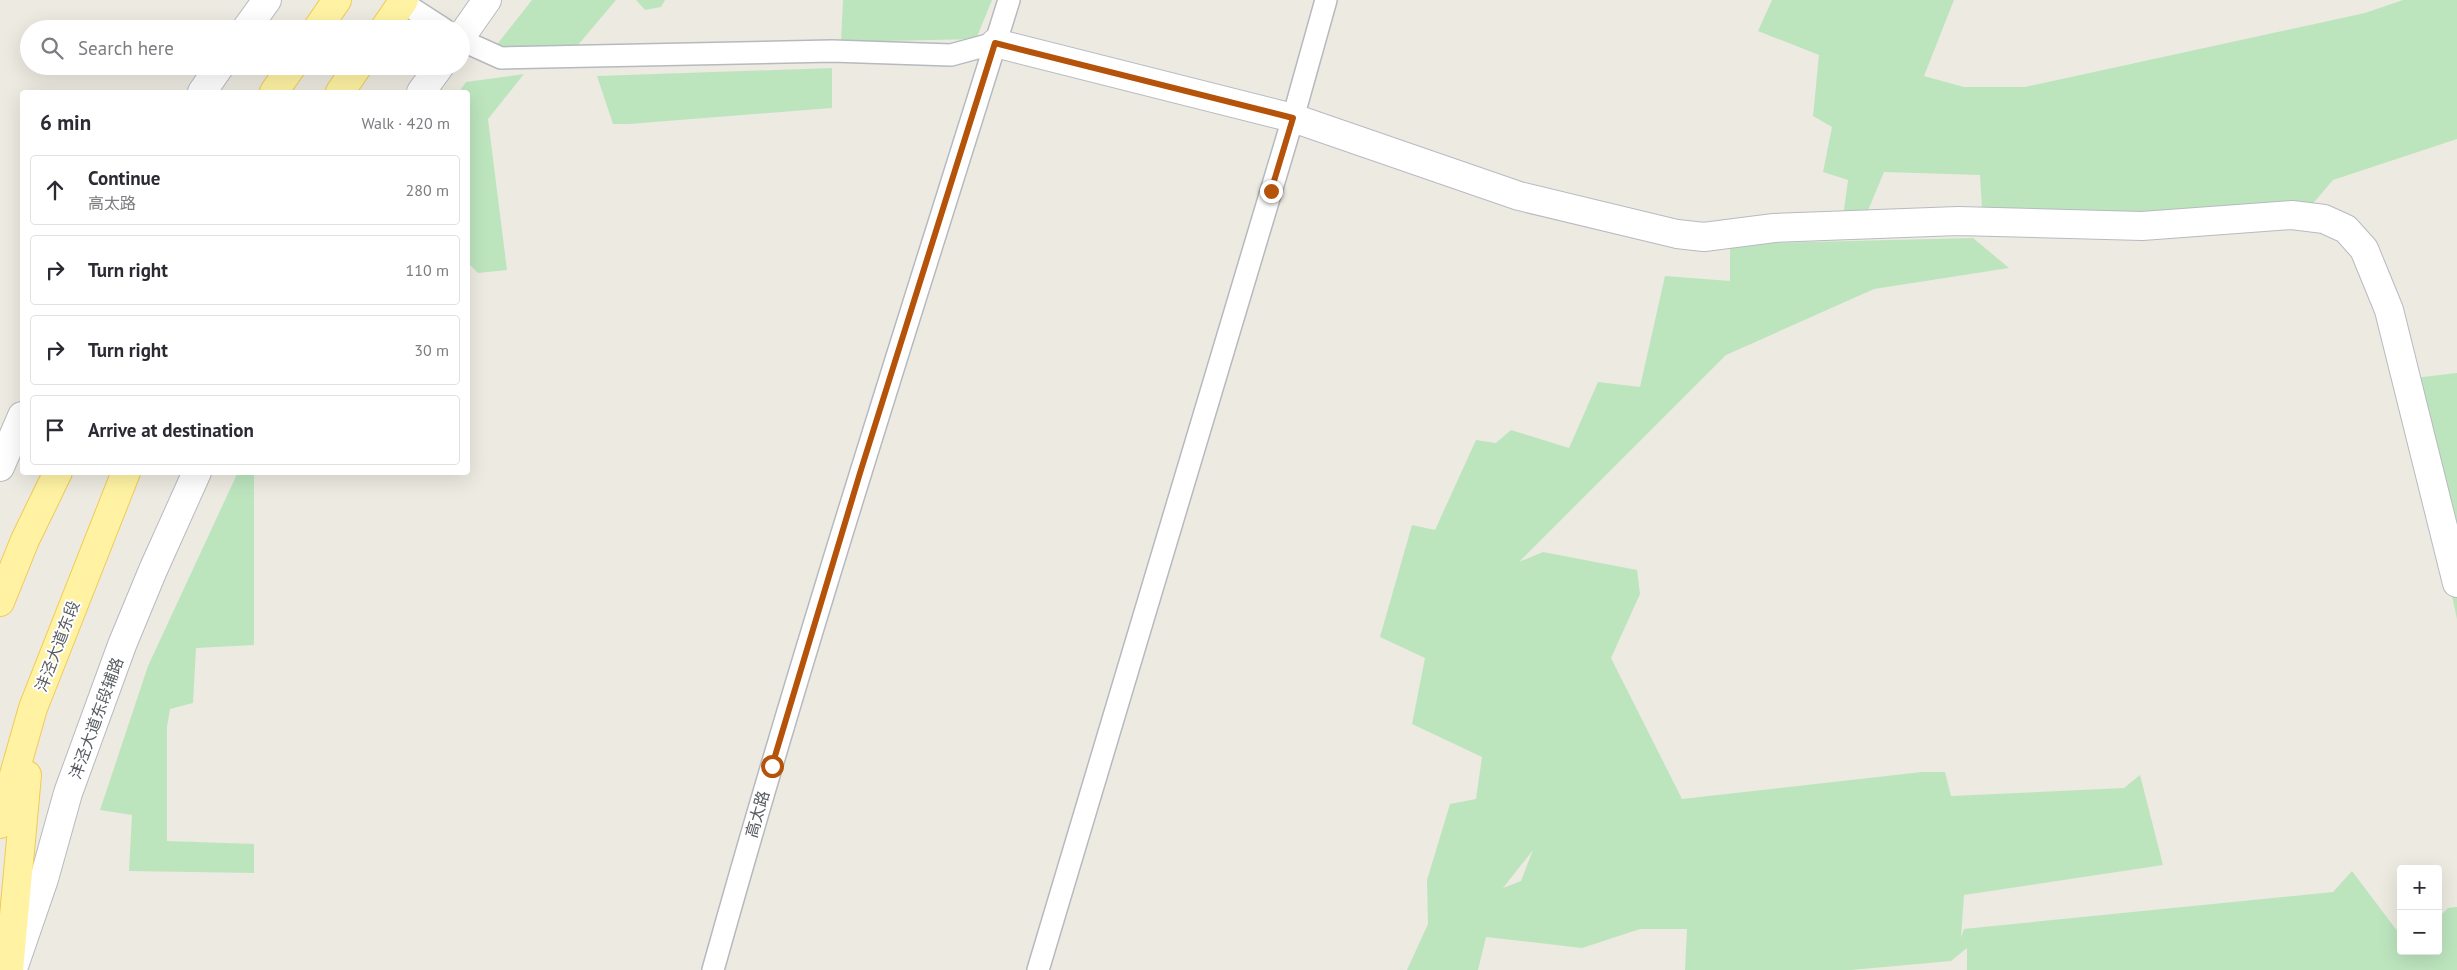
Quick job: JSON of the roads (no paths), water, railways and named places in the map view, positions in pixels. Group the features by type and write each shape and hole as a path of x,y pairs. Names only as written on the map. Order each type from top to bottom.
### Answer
{"main road":[{"path":"323,20 337,0"},
{"path":"390,20 403,1"},
{"path":"275,90 286,75"},
{"path":"341,90 352,75"},
{"path":"0,602 25,540 57,475"},
{"name":"沣泾大道东段","path":"0,824 33,708 125,475"},
{"path":"9,970 33,708"}],"street":[{"path":"253,20 267,0"},
{"path":"470,25 487,0"},
{"name":"高太路","path":"713,970 766,784 860,473 1009,0"},
{"path":"1038,970 1293,118 1326,0"},
{"path":"403,1 431,20"},
{"path":"470,42 501,58 832,51 950,55 995,43 1293,118 1519,196 1677,234 1704,237 1774,228 1958,221 2142,226 2292,215 2324,219 2346,230 2364,249 2389,310 2457,582"},
{"path":"203,90 214,75"},
{"path":"422,90 433,75"},
{"path":"0,468 20,421"},
{"name":"沣泾大道东段辅路","path":"13,970 44,879 68,793 153,570 196,475"}]}
